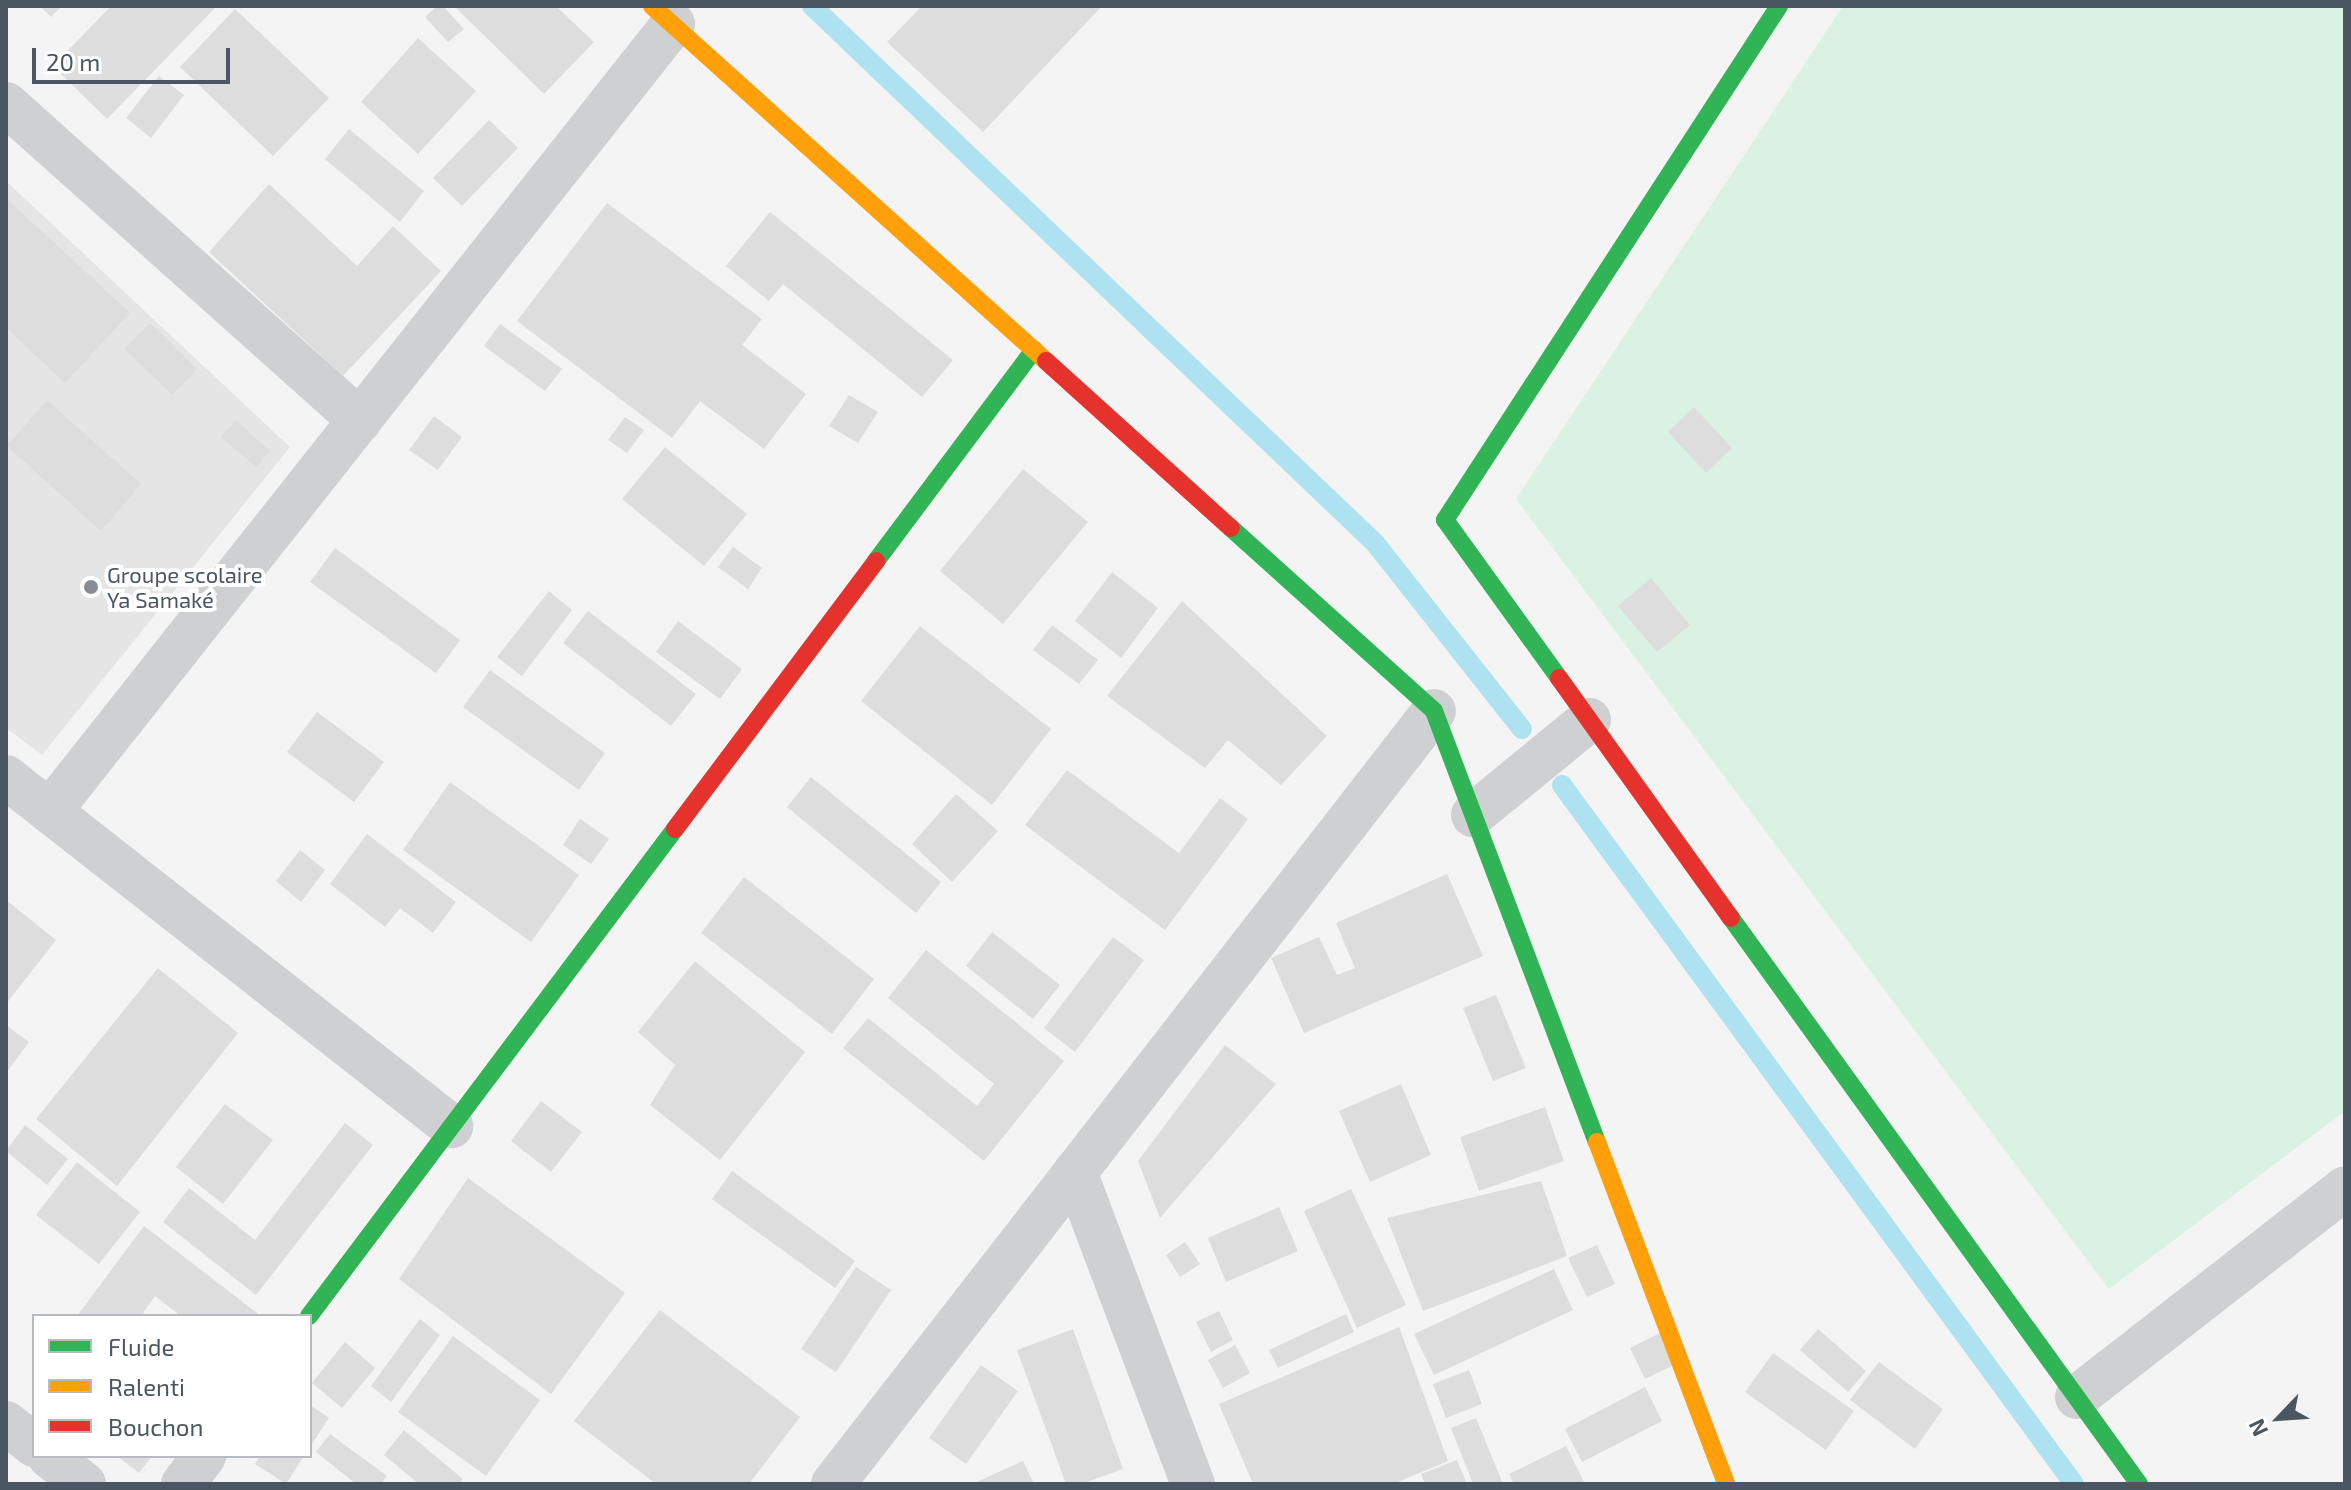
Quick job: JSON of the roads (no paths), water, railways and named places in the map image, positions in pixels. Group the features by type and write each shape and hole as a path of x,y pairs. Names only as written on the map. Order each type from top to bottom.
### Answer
{"street":[{"path":"1779,6 1445,520 2139,1484"},
{"path":"50,811 360,420 662,15 1434,711 1726,1484"},
{"path":"6,104 360,420"},
{"path":"310,1314 1034,350"},
{"path":"833,1484 1434,711"},
{"path":"1473,815 1589,720"},
{"path":"6,777 451,1126"},
{"path":"1075,1172 1193,1484"},
{"path":"2077,1397 2345,1188"},
{"path":"6,1423 32,1443"},
{"path":"52,1458 84,1484"},
{"path":"183,1484 202,1458"}],"waterway":[{"path":"812,6 1375,543 1522,729"},
{"path":"1562,785 2074,1484"}],"place":[{"name":"Groupe scolaire Ya Samaké","path":"91,587"}]}
